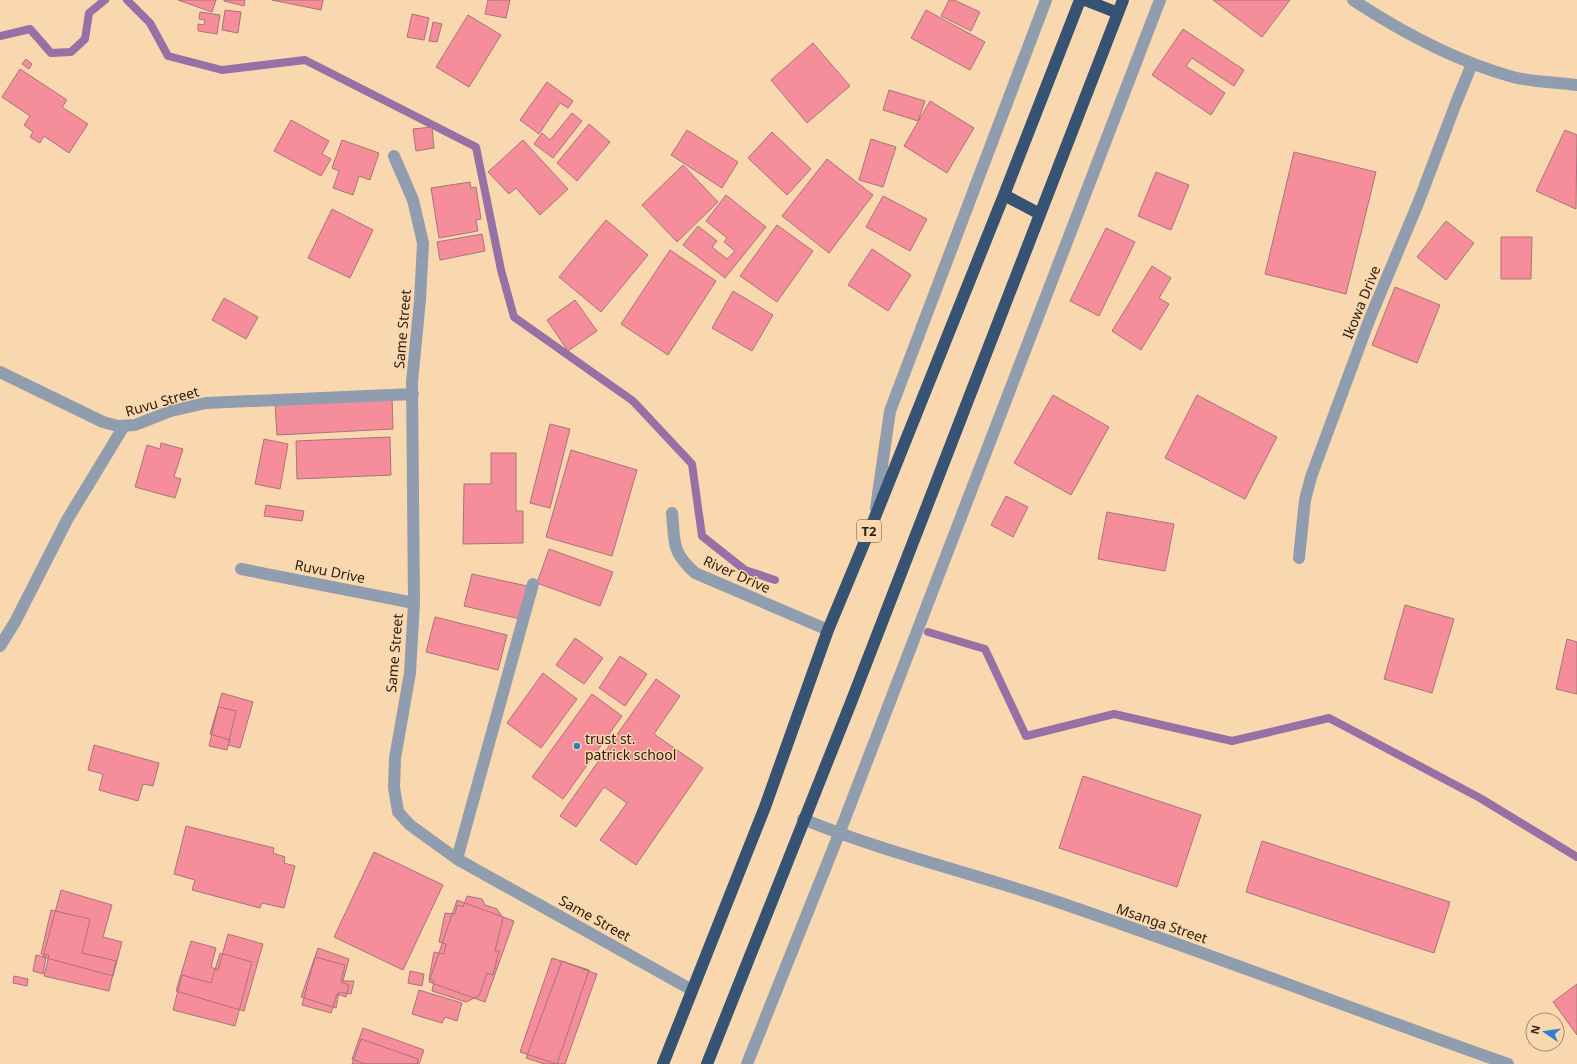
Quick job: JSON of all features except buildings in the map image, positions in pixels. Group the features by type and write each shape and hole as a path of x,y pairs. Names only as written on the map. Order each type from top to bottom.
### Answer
{"highway":[{"name":"T2","path":"663,1064 764,806 828,630 1004,195 1080,0"},
{"path":"1085,0 1118,13"},
{"path":"707,1064 853,697 1123,0"},
{"path":"1004,195 1040,214"}],"street":[{"path":"875,517 890,411 1046,0"},
{"path":"747,1064 839,834 1160,0"},
{"path":"1353,0 1390,24 1428,44 1472,64 1514,77 1577,85"},
{"name":"Ikowa Drive","path":"1299,558 1305,500 1311,477 1370,318 1419,201 1472,64"},
{"name":"Same Street","path":"394,156 413,200 423,243 420,300 412,382 414,603 410,673 396,758 394,787 398,812 410,825 457,859 692,990"},
{"path":"0,372 103,422 112,425 124,426"},
{"name":"Ruvu Street","path":"0,646 15,622 68,520 124,426 135,425 171,411 206,403 412,394"},
{"name":"River Drive","path":"672,513 675,549 682,562 694,573 828,630"},
{"name":"Ruvu Drive","path":"241,569 414,603"},
{"path":"457,859 533,584"},
{"name":"Msanga Street","path":"803,820 839,834 1048,899 1264,975 1508,1064"}],"waterway":[{"path":"0,36 30,29 51,53 71,52 85,39 89,13 105,0"},
{"path":"127,0 150,23 168,56 222,70 305,60 476,147 501,270 514,317 633,401 692,464 702,536 745,570 775,580"},
{"path":"928,632 985,649 1026,736 1114,714 1232,741 1329,718 1480,798 1577,857"}],"place":[{"name":"trust st. patrick school","path":"577,746"}]}
